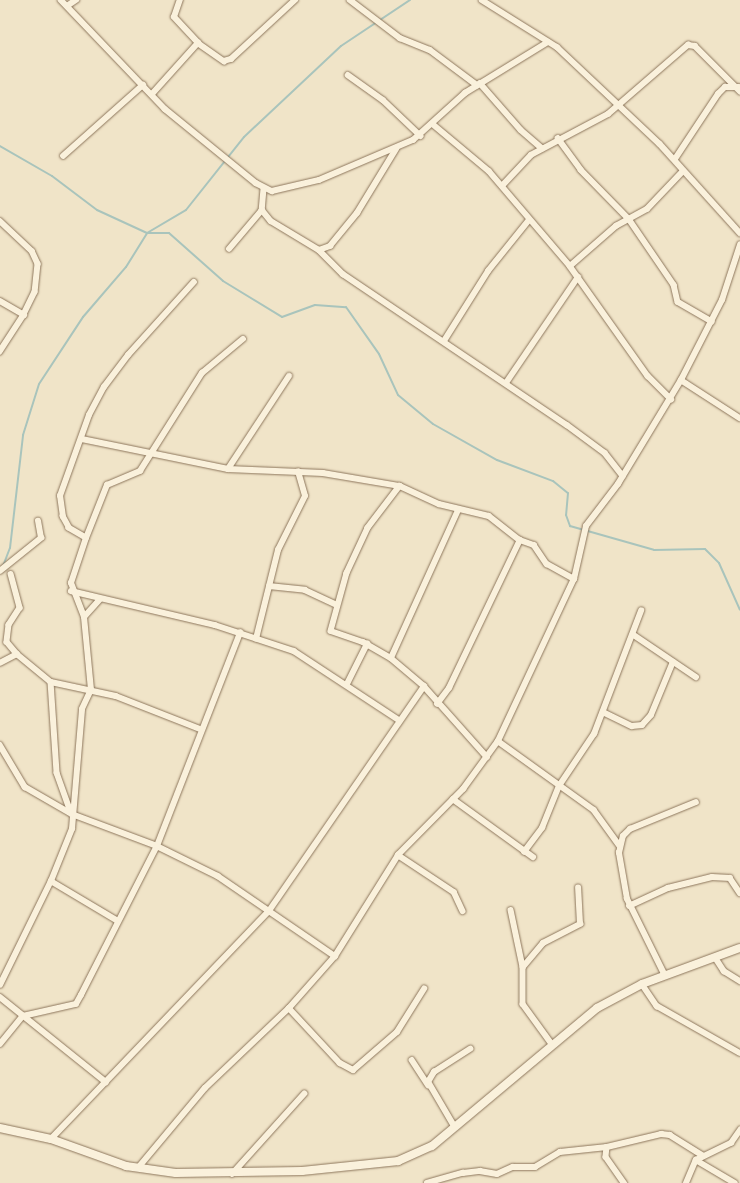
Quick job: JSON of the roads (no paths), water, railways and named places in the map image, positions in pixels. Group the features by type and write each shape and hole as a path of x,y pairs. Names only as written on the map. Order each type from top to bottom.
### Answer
{"main road":[{"path":"0,1128 51,1139 138,1168 232,1174 348,1168 398,1161 420,1153 455,1128 552,1044 597,1008 642,984 740,948"}],"street":[{"path":"61,0 78,22 143,85 165,109 264,189 283,191 319,180 396,149 421,136 434,125 456,101 479,84 548,42"},
{"path":"67,6 76,0"},
{"path":"180,0 174,17 198,43 224,61 230,59 295,0"},
{"path":"350,0 400,38 430,50 479,84 521,130 542,148"},
{"path":"482,0 548,42 675,159 683,171 740,233"},
{"path":"152,94 198,43"},
{"path":"502,186 521,162 558,138 617,106 688,45 696,46 739,88"},
{"path":"348,75 383,100 421,136"},
{"path":"63,156 143,85"},
{"path":"675,159 718,94 725,87 739,88"},
{"path":"434,125 502,186 529,220 578,276 653,382 671,399"},
{"path":"558,138 581,170 629,219 674,285 678,302 712,322"},
{"path":"319,250 330,246 357,213 396,149"},
{"path":"570,266 629,219 647,209 683,171"},
{"path":"229,249 262,210 264,189"},
{"path":"262,210 271,221 319,250 343,274 506,383 605,453 623,476"},
{"path":"444,341 488,271 529,220"},
{"path":"0,221 36,258 34,292 24,316 0,352"},
{"path":"138,1168 205,1088 289,1008 335,956 398,855 453,799 498,741 574,579 586,526 623,476 682,380 712,322 730,282 740,245"},
{"path":"506,383 578,276"},
{"path":"86,538 69,528 60,507 62,485 104,387 194,282"},
{"path":"0,301 24,316"},
{"path":"0,985 51,881 72,829 72,814 82,709 91,690 84,617 71,591 86,538 107,485 134,476 152,455 202,373 243,339"},
{"path":"228,469 289,376"},
{"path":"682,380 740,418"},
{"path":"82,439 152,455 228,469 298,472 367,479 400,486 458,510 489,516 520,540 534,545 547,564 574,579"},
{"path":"256,639 278,550 305,496 298,472"},
{"path":"400,486 368,528 337,605 331,631 367,644 392,658 424,686 437,704 487,757"},
{"path":"392,658 458,510"},
{"path":"0,571 41,538 38,521"},
{"path":"437,704 449,688 520,540"},
{"path":"11,574 20,608 9,625 7,642 17,654 51,682 91,690 138,703 200,729"},
{"path":"268,586 305,590 337,605"},
{"path":"71,591 240,634 304,656 399,720"},
{"path":"84,617 100,599"},
{"path":"524,852 536,839 559,786 576,765 603,712 634,635 641,611"},
{"path":"0,1044 23,1016 76,1004 157,846 200,729 240,634"},
{"path":"634,635 696,677"},
{"path":"347,684 367,644"},
{"path":"0,663 17,654"},
{"path":"603,712 632,726 642,725 651,715 674,662"},
{"path":"51,682 57,773 72,814"},
{"path":"51,1139 106,1082 199,980 269,911 399,720 424,686"},
{"path":"498,741 594,810 620,846"},
{"path":"0,745 25,787 72,814 157,846 218,876 335,956"},
{"path":"453,799 524,852 533,857"},
{"path":"665,976 629,906 619,859 620,846 630,829 696,802"},
{"path":"398,855 454,892 463,911"},
{"path":"629,906 668,888 712,877 730,878 740,893"},
{"path":"51,881 118,921"},
{"path":"523,967 543,943 580,924 578,888"},
{"path":"511,910 523,967 522,1004 552,1044"},
{"path":"715,957 724,971 740,981"},
{"path":"642,984 657,1006 740,1053"},
{"path":"289,1008 340,1063 353,1070 397,1032 424,989"},
{"path":"0,997 106,1082"},
{"path":"430,1086 434,1072 470,1049"},
{"path":"412,1060 430,1086 455,1128"},
{"path":"232,1174 304,1094"},
{"path":"686,1183 696,1160 731,1143 740,1130"},
{"path":"427,1183 463,1173 480,1171 497,1174 513,1167 535,1167 560,1152 607,1146 661,1134 670,1135 703,1156"},
{"path":"607,1146 606,1157 624,1183"},
{"path":"696,1160 735,1183"}],"waterway":[{"path":"3,566 10,548 23,435 39,384 83,317 126,267 147,233 186,210 244,137 341,46 410,0"},
{"path":"0,146 52,176 97,210 147,233 169,233 223,281 282,317 315,305 346,307 379,354 398,395 433,424 497,460 553,481 568,493 566,515 570,526 654,550 705,549 719,563 740,610"}]}
